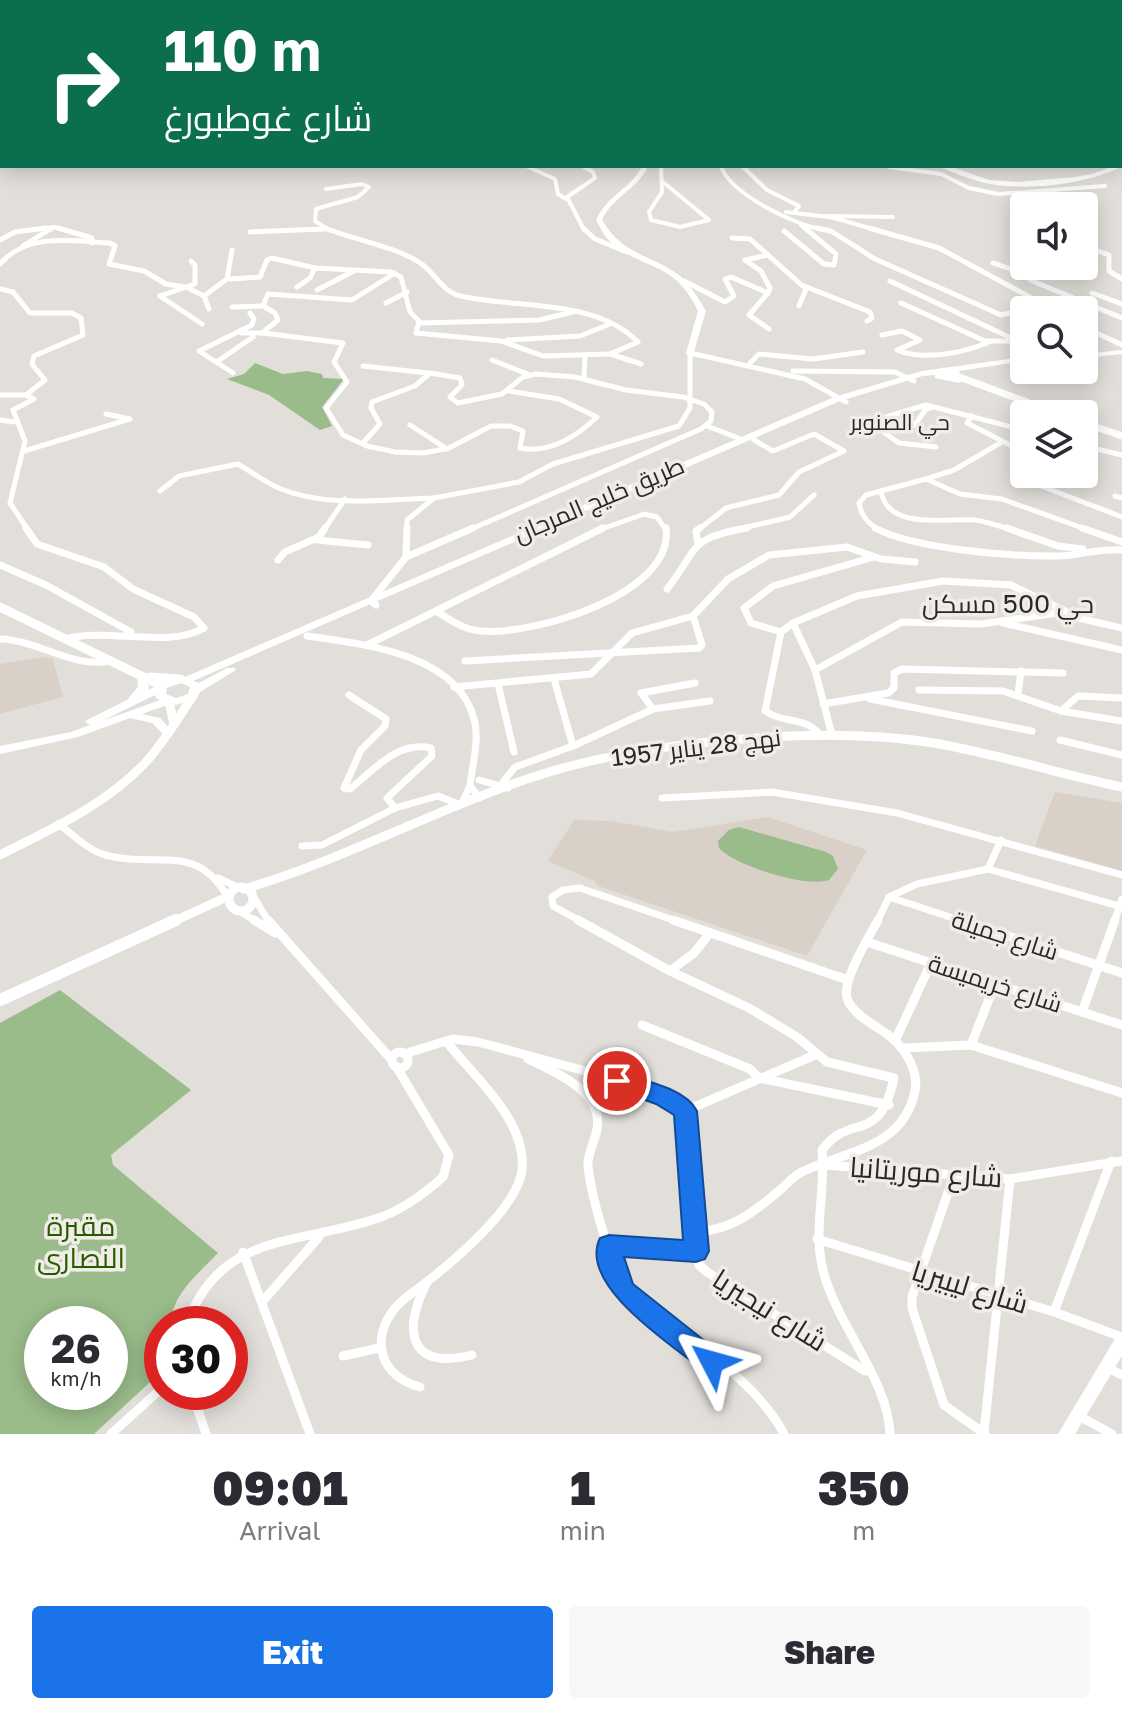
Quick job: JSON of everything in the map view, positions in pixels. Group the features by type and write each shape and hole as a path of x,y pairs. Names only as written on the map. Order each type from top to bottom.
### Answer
{"main road":[{"path":"644,168 640,176 621,189 606,206 599,220 616,244 675,273 684,281 702,311 690,353"},
{"path":"947,168 977,179 1010,185 1099,175 1110,168"},
{"path":"1098,348 1109,344 1122,348"},
{"path":"1098,351 1122,348"},
{"name":"طريق خليج المرجان","path":"0,750 74,735 195,692 373,603 741,439 842,400 912,379 1010,364"},
{"name":"طريق خليج المرجان","path":"0,743 71,730 161,688 373,603 842,400"},
{"path":"115,712 144,688 142,677"},
{"path":"184,679 195,692"},
{"path":"161,688 160,696 168,701"},
{"path":"129,716 156,720 171,728"},
{"path":"1066,1434 1115,1371 1122,1340"}],"street":[{"path":"530,168 555,179 558,194 566,199 579,227 611,247 630,253"},
{"path":"566,199 595,178 593,172 586,168"},
{"path":"661,168 662,192 649,212 651,220 680,227 707,222 708,216 663,182"},
{"path":"722,168 725,178 738,192 814,228 831,231 882,262 1001,315 1010,313"},
{"path":"743,168 749,177 775,196 799,206 795,211"},
{"path":"892,168 941,174 969,188 998,194 1105,186"},
{"path":"326,189 362,184 369,187 358,197 316,209 315,221 326,229 417,261 452,294 573,312 610,324 638,339 610,354"},
{"path":"662,192 676,192"},
{"path":"786,213 795,211 829,217 939,248 1029,296"},
{"path":"784,231 824,264 832,266 838,260 827,245 786,213"},
{"path":"829,217 833,214 893,217"},
{"path":"0,264 54,227"},
{"path":"0,240 15,232 54,227 84,234 92,238 92,243"},
{"path":"250,232 326,229"},
{"path":"732,238 747,237 804,286 870,312 872,318 867,321"},
{"path":"21,248 52,242 114,245 108,262 112,265 144,271 166,284 186,287 204,296 209,309"},
{"path":"204,296 225,287 231,279 232,250"},
{"path":"1098,251 1109,255 1109,271 1122,279"},
{"path":"768,255 745,260 761,271 770,288 749,315 769,329"},
{"path":"231,279 260,277 267,260 272,258 315,268 395,273 401,277 410,312 419,323 460,326 545,322 573,312"},
{"path":"191,261 195,265 193,274 197,281 160,297 202,324"},
{"path":"993,263 1010,269"},
{"path":"297,287 310,278 315,268"},
{"path":"317,290 357,269"},
{"path":"263,306 266,296 272,292 352,300 395,273"},
{"path":"684,281 690,281 725,302 734,296 725,279 732,276 743,278 758,291 768,293"},
{"path":"1034,280 1038,285 1122,318"},
{"path":"890,281 1010,337"},
{"path":"799,306 805,297 804,286"},
{"path":"0,289 13,292 30,313 72,313 81,318 83,335 34,356 32,364 45,380 43,385 26,395 0,395"},
{"path":"386,303 407,292"},
{"path":"1092,293 1106,301 1122,304"},
{"path":"901,303 989,342"},
{"path":"218,361 263,333 279,316 263,306 232,307"},
{"path":"218,361 199,351 252,325 254,319 250,313"},
{"path":"419,323 416,333 501,341 575,337 610,324"},
{"path":"882,335 902,331 920,340 897,350 908,356 973,348 989,342 1010,342"},
{"path":"241,333 253,337"},
{"path":"263,333 343,343 334,362 347,382 326,408 343,435 363,443 418,452 447,449 461,443 481,427 501,425 523,431 520,448 540,450 562,441 597,417 559,399 508,391"},
{"path":"1098,337 1109,344"},
{"path":"501,341 543,356 610,354 641,364"},
{"path":"750,363 759,354 818,359 863,352"},
{"path":"160,491 179,476 238,464 279,488 304,496 345,499 434,498 513,483 553,464 628,439 671,431 687,417 691,399 690,353 808,376 891,372 912,379"},
{"path":"584,379 587,370 585,355"},
{"path":"712,358 808,376 842,400"},
{"path":"492,360 530,375 584,379 616,388 691,399 712,412 707,426"},
{"path":"218,361 216,364 233,373"},
{"path":"363,366 460,378 462,385 450,397 458,403 472,403 508,391 530,375"},
{"path":"363,443 380,424 372,402 415,386 428,373"},
{"path":"949,375 1020,400"},
{"path":"26,395 34,401 13,410 14,422 25,434 24,451 10,503 37,544 104,567 133,589 194,617 204,628 189,636 91,631 65,639"},
{"path":"936,447 899,443 869,422 921,406 935,406 1010,426"},
{"path":"884,432 915,425 925,410 935,406"},
{"path":"24,451 130,419 106,414"},
{"path":"972,416 967,423 1010,446"},
{"path":"0,420 14,422"},
{"path":"410,425 447,449"},
{"path":"373,603 406,557 707,426 741,439"},
{"path":"1098,428 1122,436"},
{"path":"698,544 696,531 718,512 779,495 799,472 844,451 814,434 773,451 754,440"},
{"path":"1002,442 954,470 861,498 858,507 867,522 890,534 1050,556 1094,549"},
{"path":"1098,449 1122,455"},
{"path":"926,479 960,494 1002,499 1122,542"},
{"path":"1046,488 1122,517"},
{"path":"881,491 881,500 890,509 908,517 983,521 1063,548 1122,550"},
{"path":"667,589 675,581 680,562 698,544 729,531 793,518 814,495"},
{"path":"406,557 407,520 434,498"},
{"path":"278,560 319,537 345,499"},
{"path":"367,645 436,611 630,516 651,515 665,525 665,543 649,571 624,592 581,613 499,632 468,629 436,611"},
{"path":"319,537 319,541 368,545"},
{"path":"454,687 595,673 629,635 654,624 693,616 728,579 748,564 769,555 847,547 874,557 915,562"},
{"path":"781,632 751,623 744,608 799,576 850,566 874,557"},
{"path":"0,565 46,585 131,632"},
{"path":"820,735 810,724 774,718 765,711 781,632 793,623 857,596 943,581 1011,585 1071,614 1122,628"},
{"path":"0,607 161,688"},
{"path":"815,670 902,622 1001,622 1044,613 1071,614"},
{"path":"465,661 608,657 700,648 693,616"},
{"path":"1001,622 1122,650"},
{"path":"793,623 815,670 832,735"},
{"path":"302,846 322,845 395,808 443,794 454,797 461,805 474,778 474,717 454,687 409,657 367,645 307,636"},
{"path":"0,639 23,640 96,664 111,661"},
{"path":"823,704 868,698 893,690 894,673 902,669 1063,673"},
{"path":"1018,695 1021,671"},
{"path":"142,677 184,679"},
{"path":"554,679 573,746"},
{"path":"653,709 644,702 641,693 695,683"},
{"path":"498,684 514,752"},
{"path":"919,690 1003,691 1061,711 1122,721"},
{"path":"0,855 58,824 128,779 171,728 195,692"},
{"path":"349,695 386,719 385,726 361,750 344,788 350,789 406,747 423,745 433,752 387,798 395,808"},
{"path":"1061,711 1078,696 1122,698"},
{"path":"868,698 1032,731"},
{"path":"168,701 171,728"},
{"path":"508,788 503,782 506,774 515,767 573,746 653,709 710,701"},
{"name":"نهج 28 يناير 1957","path":"227,896 286,876 546,773 621,755 832,735 945,745 1122,787"},
{"path":"1060,740 1122,755"},
{"path":"474,778 508,788"},
{"path":"474,778 485,796"},
{"path":"470,786 485,796"},
{"path":"662,798 772,792 924,818 1122,875"},
{"path":"58,824 103,855 189,860 206,867 227,896 227,904 276,933"},
{"path":"988,869 1001,840"},
{"path":"696,1232 715,1231 741,1221 802,1171 824,1165 885,1138 901,1126 911,1111 916,1073 898,1044 852,1007 846,996 848,980 889,897 917,884 988,869 1121,904 1082,1012"},
{"name":"نهج 28 يناير 1957","path":"235,908 248,907 255,898 286,876"},
{"path":"193,1306 198,1291 243,1252 321,1235 393,1212 449,1170 449,1155 409,1088 400,1060 375,1040 276,933 252,891 216,877"},
{"path":"848,980 580,888 563,890 552,897 553,906 670,971 749,1008 797,1037 827,1062 894,1078 889,1105 881,1118 825,1144 817,1239 833,1300 868,1373 885,1393 890,1434"},
{"path":"0,1000 227,896"},
{"name":"شارع جميلة","path":"889,897 1122,973"},
{"path":"198,911 235,908"},
{"path":"670,971 694,953 710,933"},
{"name":"شارع خريميسة","path":"867,942 1122,1025"},
{"path":"898,1044 931,963"},
{"path":"971,1045 995,984"},
{"path":"642,1025 750,1069 759,1078 889,1105"},
{"path":"400,1060 446,1041 478,1042 642,1089 685,1111 815,1055"},
{"path":"420,1387 401,1381 389,1371 379,1348 381,1331 392,1311 427,1282 510,1199 522,1170 513,1129 502,1107 467,1070 446,1041"},
{"path":"898,1044 971,1045 1122,1093"},
{"path":"516,1052 575,1087 596,1109 599,1123 587,1152 617,1281 624,1292 747,1386 780,1420 784,1434"},
{"name":"شارع نيجيريا","path":"685,1111 699,1265 868,1373"},
{"path":"1054,1312 1116,1161"},
{"name":"شارع موريتانيا","path":"824,1165 953,1178 1010,1179 1116,1161"},
{"path":"953,1178 920,1272 912,1308 944,1405 985,1434 1001,1296 1010,1179"},
{"path":"262,1302 321,1235"},
{"name":"شارع ليبيريا","path":"817,1239 1054,1312 1122,1340"},
{"path":"609,1245 696,1251"},
{"path":"243,1252 310,1434"},
{"path":"427,1282 413,1309 410,1324 418,1348 429,1358 442,1363 472,1355"},
{"path":"343,1356 379,1348"},
{"path":"111,1434 144,1404"},
{"path":"198,1410 206,1434"},
{"path":"1077,1416 1112,1434"}],"shaded area":[{"path":"44,657 53,659 63,697 0,714 0,664"},
{"path":"1055,792 1122,803 1122,871 1035,846"},
{"path":"768,817 867,850 807,956 598,886 594,881 548,861 574,820 610,821 673,832"}],"green space":[{"path":"255,363 283,374 307,371 322,374 323,378 344,379 322,407 332,426 320,430 269,395 227,379 244,374"},
{"path":"739,827 826,852 833,856 838,869 829,880 805,881 772,874 740,862 719,848 718,841 729,830"},
{"name":"مقبرة النصارى","path":"60,990 191,1090 111,1155 113,1165 218,1253 181,1294 175,1306 144,1306 144,1388 128,1402 128,1306 24,1306 24,1410 120,1410 94,1434 0,1434 0,1023"}],"district":[{"name":"حي الصنوبر","path":"900,422"},
{"name":"حي 500 مسكن","path":"1008,604"}],"route":[{"path":"617,1081 665,1098 685,1111 696,1251 609,1245 617,1281 624,1292 712,1362"}]}
